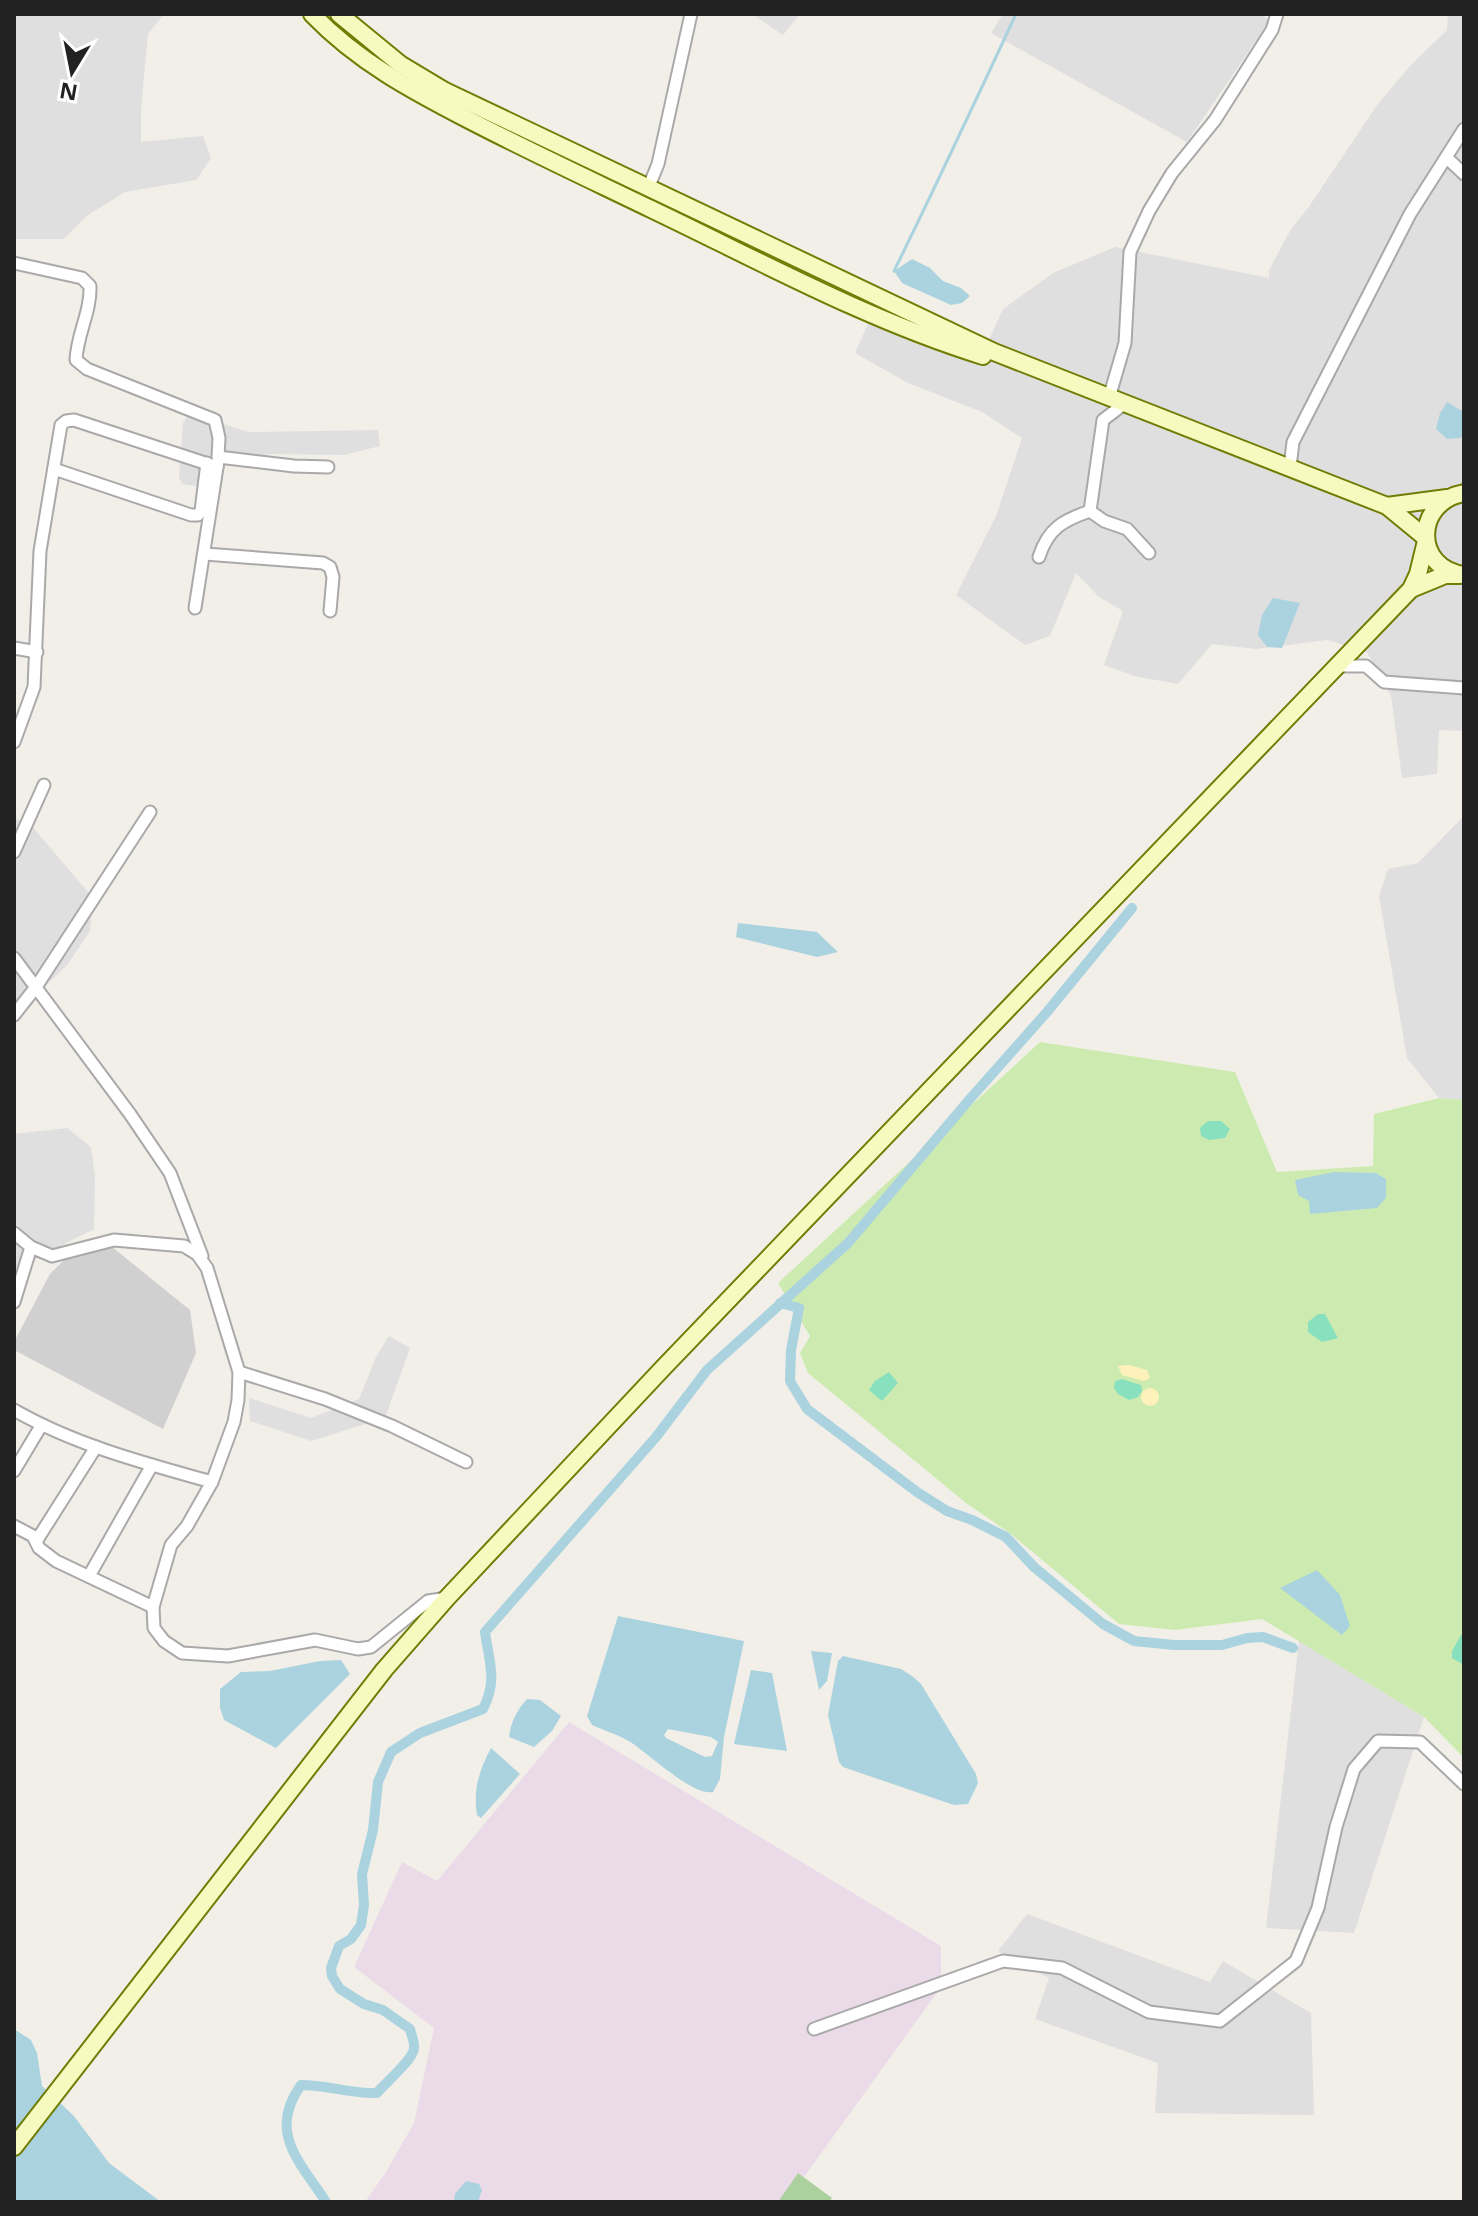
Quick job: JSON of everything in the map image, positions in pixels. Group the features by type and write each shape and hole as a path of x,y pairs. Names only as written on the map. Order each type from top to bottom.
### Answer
{"main road":[{"path":"312,14 347,47 404,87 504,138 861,309 942,343 1068,382"},
{"path":"339,14 400,64 445,91 994,352 1387,506 1426,540 1438,563 1462,575"},
{"path":"1387,506 1464,493"},
{"path":"14,2147 384,1670 447,1598 663,1368 1411,589 1418,574 1428,522 1435,508 1447,498"},
{"path":"1411,589 1445,575 1462,575"}],"street":[{"path":"649,186 658,164 691,14"},
{"path":"1090,511 1103,420 1116,401 1125,343 1130,252 1149,211 1172,173 1215,120 1272,30 1277,14"},
{"path":"1290,467 1293,442 1410,214 1464,129"},
{"path":"1447,158 1464,174"},
{"path":"14,263 82,278 90,286 91,300 77,346 76,360 87,369 215,420 219,438 198,515 54,469"},
{"path":"14,742 34,687 40,551 61,425 74,420 214,462 328,467"},
{"path":"195,608 205,554 214,462"},
{"path":"1090,511 1104,521 1127,529 1149,553"},
{"path":"1039,557 1043,544 1064,520 1090,511"},
{"path":"205,554 323,563 330,567 333,577 330,611"},
{"path":"14,648 37,652"},
{"path":"1338,666 1366,666 1384,682 1464,688"},
{"path":"14,852 44,785"},
{"path":"14,1015 36,987 150,812"},
{"path":"14,958 170,1173 207,1268 239,1372 234,1422 212,1482 187,1526 171,1545 153,1607 154,1628 164,1641 182,1653 228,1656 315,1640 358,1649 371,1647 428,1601 447,1598"},
{"path":"14,1233 31,1247 52,1256 114,1240 164,1242 184,1246 197,1254 207,1268"},
{"path":"14,1302 31,1247"},
{"path":"239,1372 325,1399 392,1426 466,1462"},
{"path":"14,1410 41,1426 96,1447 212,1482"},
{"path":"14,1471 41,1426"},
{"path":"37,1540 96,1447"},
{"path":"89,1576 152,1465"},
{"path":"14,1526 37,1540 39,1548 56,1561 153,1607"},
{"path":"814,2029 1003,1961 1062,1968 1149,2012 1220,2021 1296,1961 1318,1908 1336,1827 1354,1769 1378,1741 1420,1742 1464,1784"}],"shaded area":[{"path":"14,14 164,14 148,34 141,142 203,136 211,158 196,180 125,192 88,215 64,239 14,239"},
{"path":"752,14 800,14 783,35"},
{"path":"1003,14 1259,14 1270,20 1187,142 991,33"},
{"path":"1448,14 1464,14 1464,731 1439,730 1437,774 1402,778 1391,696 1367,652 1327,640 1256,649 1212,644 1178,684 1134,676 1104,665 1123,611 1099,597 1076,573 1050,636 1025,645 956,595 996,516 1022,438 982,412 908,383 855,353 870,319 983,353 1003,309 1053,273 1115,247 1269,278 1269,270 1291,229 1377,105 1411,65 1447,30"},
{"path":"189,414 249,432 378,430 380,446 344,455 272,454 213,461 202,487 182,484 179,477 183,423"},
{"path":"1464,816 1464,1100 1439,1098 1407,1058 1379,896 1388,869 1418,863"},
{"path":"14,818 30,824 93,898 90,931 68,964 14,1016"},
{"path":"67,1128 91,1147 95,1177 94,1229 14,1270 14,1134"},
{"path":"112,1247 190,1310 196,1353 163,1429 14,1350 14,1342 50,1274 68,1256"},
{"path":"389,1336 410,1348 385,1418 311,1441 250,1421 249,1398 311,1418 359,1399 376,1357"},
{"path":"1299,1641 1424,1717 1354,1933 1266,1928"},
{"path":"569,1722 941,1946 941,1987 786,2202 365,2202 414,2123 434,2028 354,1967 402,1862 437,1881"},
{"path":"1027,1914 1210,1982 1223,1961 1311,2013 1314,2115 1155,2113 1158,2063 1035,2019 1049,1978 998,1951"}],"green space":[{"path":"1040,1042 1235,1072 1277,1172 1373,1166 1374,1114 1439,1098 1464,1100 1464,1758 1424,1717 1262,1619 1175,1630 1119,1624 808,1373 800,1353 810,1336 778,1283"},
{"path":"1208,1121 1221,1121 1230,1129 1225,1138 1209,1140 1201,1136 1200,1128"},
{"path":"1318,1314 1325,1314 1338,1338 1322,1342 1308,1332 1308,1322"},
{"path":"889,1372 898,1383 882,1401 869,1390 875,1381"},
{"path":"1122,1379 1141,1385 1142,1391 1138,1397 1129,1400 1118,1394 1114,1388 1115,1381"},
{"path":"1464,1635 1464,1665 1452,1658 1452,1651"},
{"path":"798,2173 832,2198 829,2202 778,2202"}],"sand":[{"path":"1129,1365 1147,1370 1150,1378 1144,1381 1122,1375 1118,1366"},
{"path":"1150,1388 1159,1397 1150,1406 1141,1397"}],"water":[{"path":"912,259 970,296 962,303 951,305 902,283 894,271"},
{"path":"1447,402 1464,412 1461,438 1447,439 1436,429"},
{"path":"1273,598 1300,603 1282,648 1267,647 1258,635 1262,615"},
{"path":"738,923 817,932 838,952 817,957 736,937"},
{"path":"1334,1172 1376,1173 1386,1179 1386,1198 1377,1208 1310,1214 1309,1201 1298,1195 1295,1180"},
{"path":"1317,1570 1340,1595 1350,1626 1342,1635 1280,1588"},
{"path":"618,1616 744,1641 724,1737 720,1779 713,1792 693,1787 627,1740 592,1725 587,1716","holes":["668,1729 711,1737 718,1742 712,1756 705,1757 664,1735"]},
{"path":"811,1651 832,1653 827,1681 819,1690"},
{"path":"843,1656 901,1669 921,1684 976,1774 978,1783 968,1804 954,1805 843,1767 839,1762 828,1715 838,1661"},
{"path":"341,1660 350,1674 276,1748 224,1720 220,1708 220,1689 241,1672 270,1671"},
{"path":"751,1670 772,1673 787,1751 734,1744"},
{"path":"527,1699 540,1700 561,1716 552,1731 534,1747 509,1737 515,1716"},
{"path":"491,1748 520,1774 481,1818 477,1815 477,1788 480,1772"},
{"path":"14,2029 31,2040 37,2053 42,2086 74,2116 109,2163 161,2202 14,2202"},
{"path":"466,2181 479,2184 482,2190 478,2202 454,2202 455,2194"}],"waterway":[{"path":"894,271 1016,14"},
{"path":"326,2202 291,2146 287,2132 291,2102 301,2085 377,2093 405,2064 414,2048 410,2029 383,2010 364,2004 340,1989 331,1968 339,1946 351,1939 361,1925 364,1905 362,1874 373,1830 378,1782 391,1752 420,1733 483,1709 491,1680 485,1632 656,1437 707,1370 848,1243 1047,1012 1132,908"},
{"path":"780,1303 799,1308 791,1350 790,1381 807,1409 917,1492 947,1511 1006,1537 1034,1567 1103,1624 1134,1641 1222,1645 1263,1637 1293,1648"}]}
